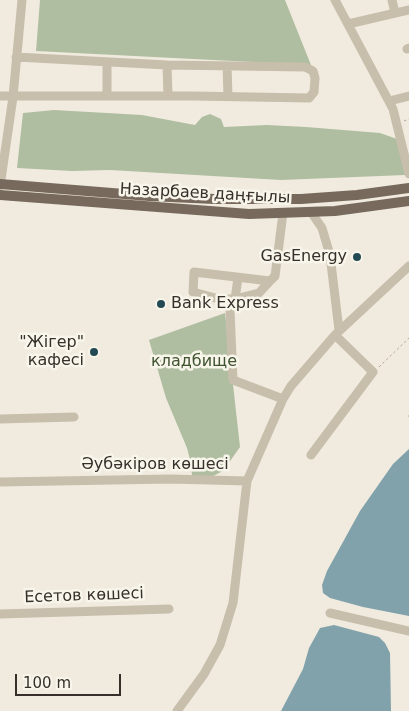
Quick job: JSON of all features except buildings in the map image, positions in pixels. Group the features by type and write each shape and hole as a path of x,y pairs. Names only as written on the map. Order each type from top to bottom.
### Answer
{"main road":[{"name":"Назарбаев даңғылы","path":"0,184 149,196 302,199 357,195 409,188"},
{"name":"Назарбаев даңғылы","path":"0,195 209,211 284,213 356,209 409,201"}],"street":[{"path":"0,184 13,96 22,0"},
{"path":"336,0 393,109 409,174"},
{"path":"392,0 395,13"},
{"path":"348,24 409,10"},
{"path":"0,96 309,98 314,92 316,78 313,71 305,67 167,65 16,56"},
{"path":"106,96 107,62"},
{"path":"167,65 168,96"},
{"path":"227,66 228,96"},
{"path":"389,101 409,96"},
{"path":"310,455 373,372 337,332 330,255 322,228 311,212"},
{"path":"270,281 194,272 193,292 219,299 235,300 259,293 275,276 284,213"},
{"name":"Әубәкіров көшесі","path":"0,482 170,478 247,481 283,399 291,386 337,332 409,266"},
{"path":"235,300 238,278"},
{"path":"230,311 234,380 283,399"},
{"path":"0,419 74,417"},
{"path":"177,711 204,674 216,652 229,617 233,602 247,481"},
{"name":"Есетов көшесі","path":"0,614 169,609"},
{"path":"330,613 409,631"}],"path":[{"path":"373,372 409,338"}],"green space":[{"path":"40,0 285,0 311,65 36,51"},
{"path":"54,110 142,115 195,125 202,117 210,114 221,119 224,127 267,125 380,133 397,139 405,175 281,180 110,170 72,171 17,168 23,113"},
{"name":"кладбище","path":"225,313 240,447 223,471 211,477 192,476 187,448 166,398 149,340"}],"water":[{"path":"409,449 409,616 330,598 323,593 322,585 327,571 360,511 393,464"},
{"path":"334,625 379,637 385,643 390,653 391,711 281,711 303,669 309,648 320,628"}],"place":[{"name":"GasEnergy","path":"357,257"},
{"name":"Bank Express","path":"161,304"},
{"name":"\"Жігер\" кафесі","path":"94,352"}]}
